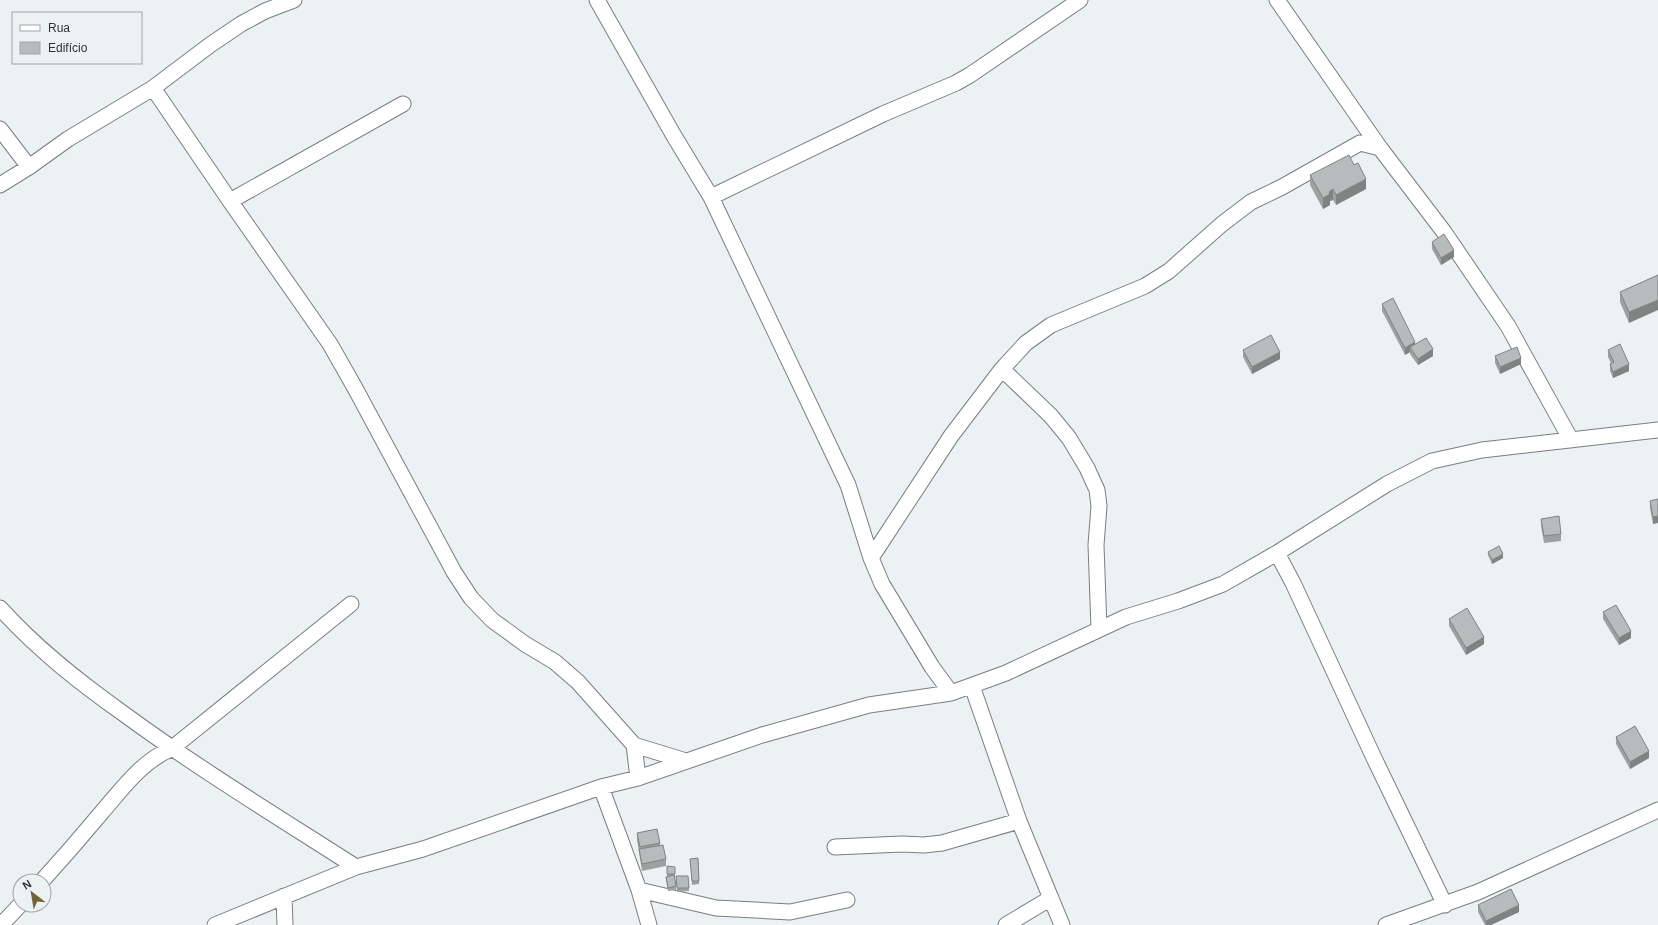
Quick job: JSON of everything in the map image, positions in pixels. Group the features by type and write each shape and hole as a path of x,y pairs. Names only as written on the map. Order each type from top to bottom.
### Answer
{"street":[{"path":"0,185 29,167 68,139 153,88 240,24 265,11 294,0"},
{"path":"597,0 674,136 711,197 848,485 871,558 882,584 932,667 951,693"},
{"path":"711,197 882,114 970,75 1080,0"},
{"path":"1277,0 1380,148 1444,232 1508,326 1571,440"},
{"path":"153,88 330,344 454,572 471,598 492,620 525,644 555,662 578,682 634,745 686,761"},
{"path":"230,201 403,104"},
{"path":"1360,143 1363,123"},
{"path":"0,129 29,167"},
{"path":"871,558 951,436 1002,368 1026,343 1051,325 1145,286 1169,271 1222,224 1251,202 1282,187 1360,143 1380,148"},
{"path":"1002,368 1051,416 1069,438 1087,468 1097,490 1099,506 1096,545 1099,629"},
{"path":"215,925 356,868 423,849 601,788 638,778 762,735 869,705 951,693 972,686 1006,673 1126,617 1178,601 1223,584 1277,553 1386,484 1432,461 1482,450 1658,430"},
{"path":"1277,553 1446,905"},
{"path":"49,873 143,767 159,754 171,749 351,604"},
{"path":"0,608 44,653 73,677 171,749 356,868"},
{"path":"972,686 1019,822 1062,925"},
{"path":"634,745 638,778"},
{"path":"601,788 640,890 649,925"},
{"path":"1386,925 1446,905 1523,873 1658,810"},
{"path":"835,847 902,844 924,845 942,843 1019,822"},
{"path":"640,890 716,908 790,912 847,900"},
{"path":"284,896 285,925"},
{"path":"1006,925 1051,898"},
{"path":"1,925 12,913"}],"building":[{"path":"1349,155 1354,165 1358,163 1366,179 1336,195 1333,189 1329,192 1330,194 1323,198 1310,175"},
{"path":"1444,234 1454,250 1441,258 1432,242"},
{"path":"1658,275 1658,300 1629,312 1620,292"},
{"path":"1393,298 1415,342 1405,348 1382,304"},
{"path":"1271,335 1280,352 1252,367 1243,350"},
{"path":"1426,338 1433,349 1418,359 1410,347"},
{"path":"1620,344 1629,364 1613,372 1610,364 1614,362 1608,350"},
{"path":"1517,347 1521,358 1500,367 1495,356"},
{"path":"1658,499 1658,516 1653,517 1650,501"},
{"path":"1559,516 1561,534 1544,536 1541,519"},
{"path":"1499,546 1503,554 1492,560 1488,552"},
{"path":"1616,605 1631,631 1619,638 1603,612"},
{"path":"1467,608 1484,637 1466,648 1449,619"},
{"path":"1635,726 1649,751 1630,762 1616,737"},
{"path":"657,829 660,843 640,847 637,833"},
{"path":"663,845 666,859 642,864 639,849"},
{"path":"698,858 699,881 692,881 690,859"},
{"path":"667,866 675,867 675,874 667,874"},
{"path":"674,875 676,886 668,888 666,877"},
{"path":"676,876 688,876 689,888 677,888"},
{"path":"1511,889 1519,905 1486,921 1478,905"}]}
